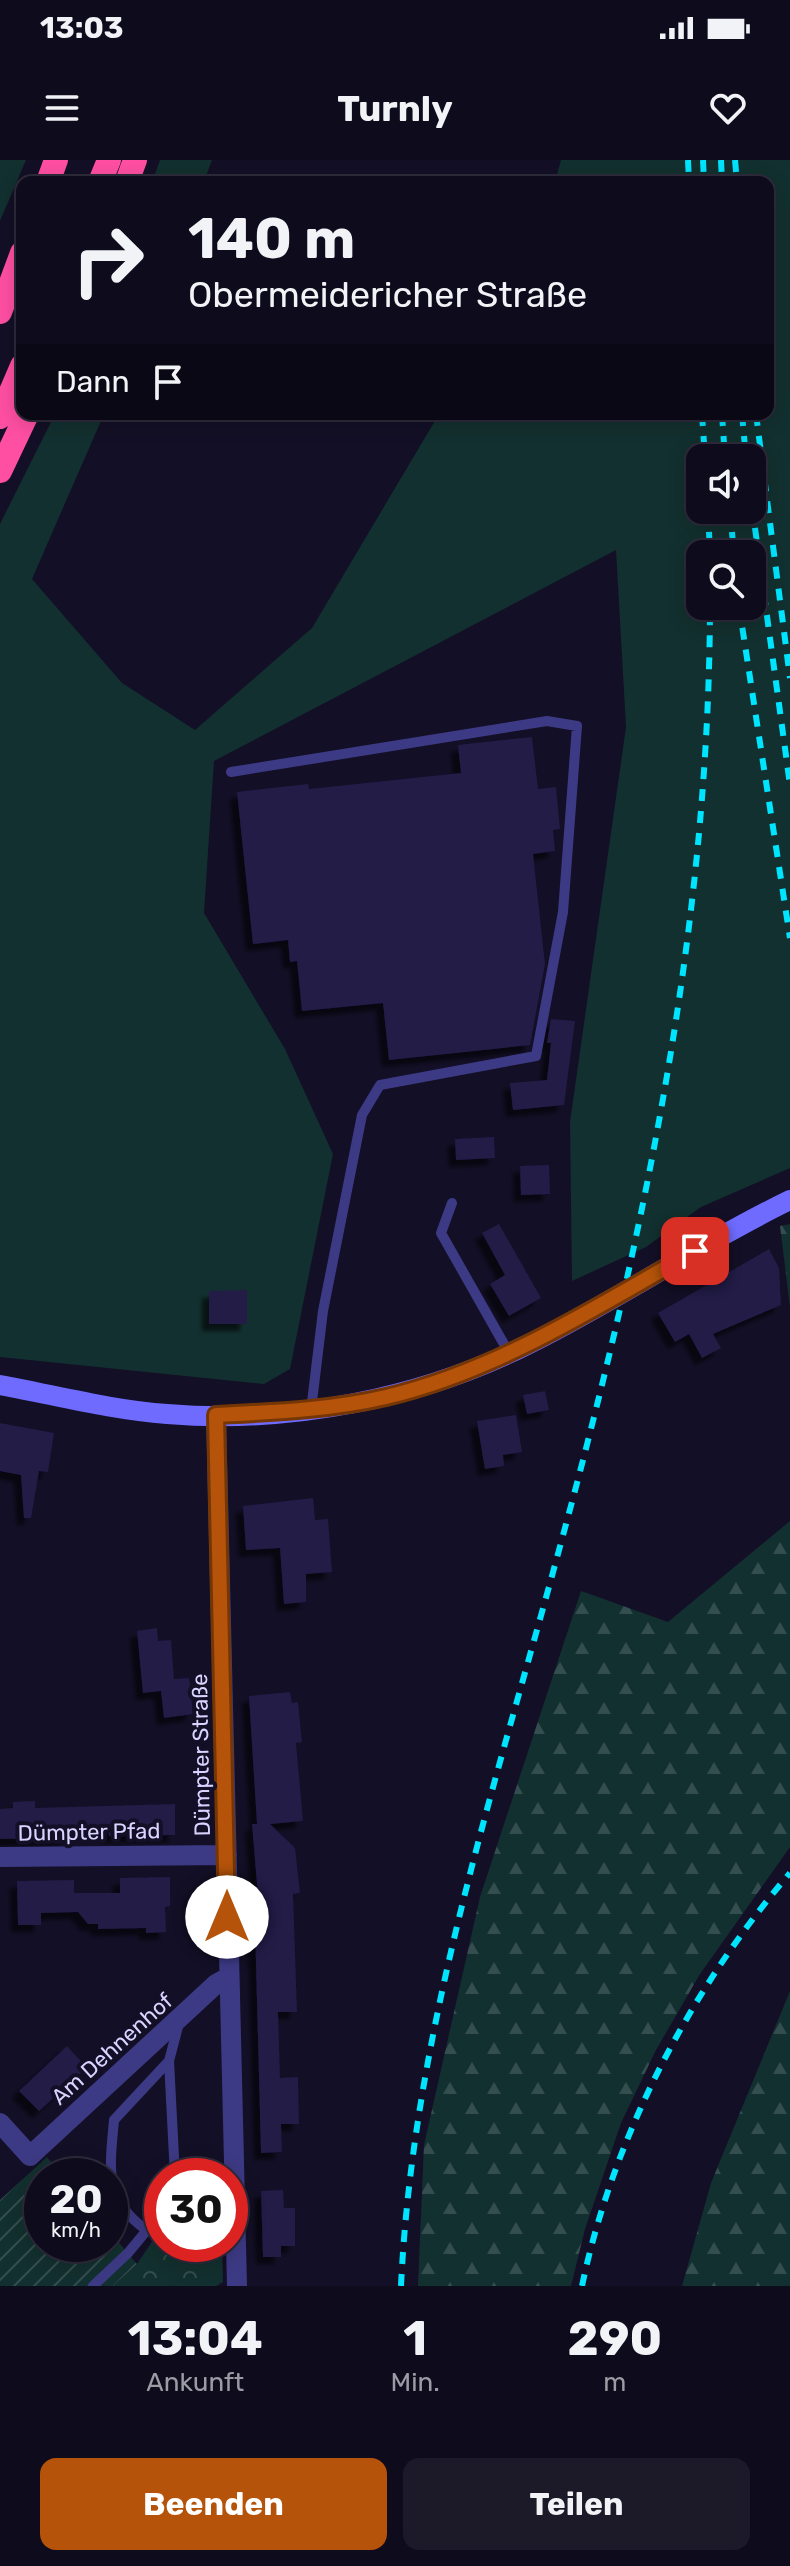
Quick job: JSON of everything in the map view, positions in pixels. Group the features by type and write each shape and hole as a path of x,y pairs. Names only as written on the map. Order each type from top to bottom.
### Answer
{"highway":[{"path":"0,312 16,269"},
{"path":"0,417 16,380"},
{"path":"0,471 24,420"}],"main road":[{"path":"0,1385 165,1414 311,1410 387,1396 509,1353 790,1200"}],"street":[{"name":"Dümpter Straße","path":"216,1415 227,1855 227,1978 237,2286"},
{"name":"Dümpter Pfad","path":"0,1857 227,1855"},
{"name":"Am Dehnenhof","path":"0,2123 30,2156 216,1984 227,1978"}],"lane":[{"path":"231,772 547,721 577,726 563,912 536,1056 380,1085 362,1115 323,1311 311,1410"},
{"path":"452,1203 441,1233 509,1353"},
{"path":"176,2158 169,2061 179,2021"},
{"path":"144,2228 124,2213 112,2188 114,2120 169,2061"},
{"path":"93,2286 128,2253 144,2230"}],"green space":[{"path":"0,160 26,160 19,176 16,176 16,183 0,221"},
{"path":"160,160 212,160 206,176 154,176"},
{"path":"561,160 790,160 790,1168 701,1207 646,1247 572,1281 570,1122 626,727 616,550 214,761 204,913 285,1049 333,1154 290,1369 264,1384 0,1357 0,524 52,420 101,420 32,579 122,683 195,730 312,628 435,420 774,420 774,176 557,176"},
{"path":"790,1224 790,1307 780,1226"},
{"path":"790,1521 790,1847 700,1974 656,2050 621,2123 585,2229 571,2286 418,2286 424,2145 480,1897 581,1591 668,1622"},
{"path":"790,1991 790,2286 682,2286 711,2183"},
{"path":"24,2178 24,2262 128,2262 128,2253 137,2264 113,2286 0,2286 0,2200"},
{"path":"144,2254 144,2262 222,2262 223,2282 216,2286 113,2286"}],"building":[{"path":"532,737 538,789 556,787 560,829 553,830 555,851 533,854 545,964 530,1045 389,1060 383,1003 302,1011 297,961 290,962 288,940 253,944 237,792 308,784 309,789 461,773 458,745"},
{"path":"551,1019 575,1021 564,1105 513,1110 510,1083 547,1080 551,1043 547,1043"},
{"path":"494,1137 495,1158 456,1160 455,1139"},
{"path":"549,1165 550,1194 521,1195 520,1166"},
{"path":"499,1224 541,1298 509,1316 490,1284 505,1275 482,1233"},
{"path":"769,1249 779,1268 781,1305 713,1334 721,1348 702,1358 689,1334 675,1342 658,1313"},
{"path":"247,1290 247,1324 209,1324 209,1291"},
{"path":"545,1391 549,1410 527,1414 523,1395"},
{"path":"516,1415 522,1452 503,1455 504,1466 485,1469 477,1421"},
{"path":"0,1423 54,1433 48,1472 39,1471 31,1518 24,1518 21,1475 0,1471"},
{"path":"313,1498 315,1520 328,1519 332,1572 306,1574 306,1602 284,1604 280,1548 246,1550 243,1506"},
{"path":"157,1628 158,1641 171,1640 174,1679 189,1678 193,1714 164,1718 161,1691 143,1693 137,1631"},
{"path":"290,1692 292,1703 298,1702 302,1742 296,1743 303,1821 270,1824 295,1848 300,1893 293,1894 297,2012 278,2012 280,2078 298,2077 299,2124 281,2124 282,2152 261,2153 254,1896 258,1896 252,1824 257,1824 249,1696"},
{"path":"35,1801 35,1808 175,1804 175,1835 109,1836 108,1831 67,1831 67,1838 0,1839 0,1809 13,1808 13,1802"},
{"path":"170,1877 170,1906 165,1907 166,1932 146,1933 146,1928 98,1929 98,1924 88,1924 78,1912 41,1913 41,1925 18,1925 17,1881 74,1880 74,1893 120,1893 120,1878"},
{"path":"67,2046 87,2068 39,2111 19,2091"},
{"path":"283,2190 284,2208 295,2208 295,2246 281,2246 281,2257 263,2257 261,2191"}],"railway":[{"path":"688,160 689,176"},
{"path":"703,160 704,176"},
{"path":"721,160 722,176"},
{"path":"735,160 736,176"},
{"path":"702,420 704,444"},
{"path":"722,420 724,444"},
{"path":"743,420 745,444"},
{"path":"757,420 790,678"},
{"path":"709,524 709,540"},
{"path":"731,524 733,540"},
{"path":"754,524 790,785"},
{"path":"401,2286 409,2190 422,2096 440,2002 485,1816 592,1424 620,1309 667,1077 685,960 698,843 707,725 710,620"},
{"path":"741,620 790,938"},
{"path":"582,2286 614,2175 660,2067 720,1965 790,1873"}],"route":[{"path":"227,1917 216,1415 311,1410 387,1396 473,1368 585,1315 695,1251"}]}
